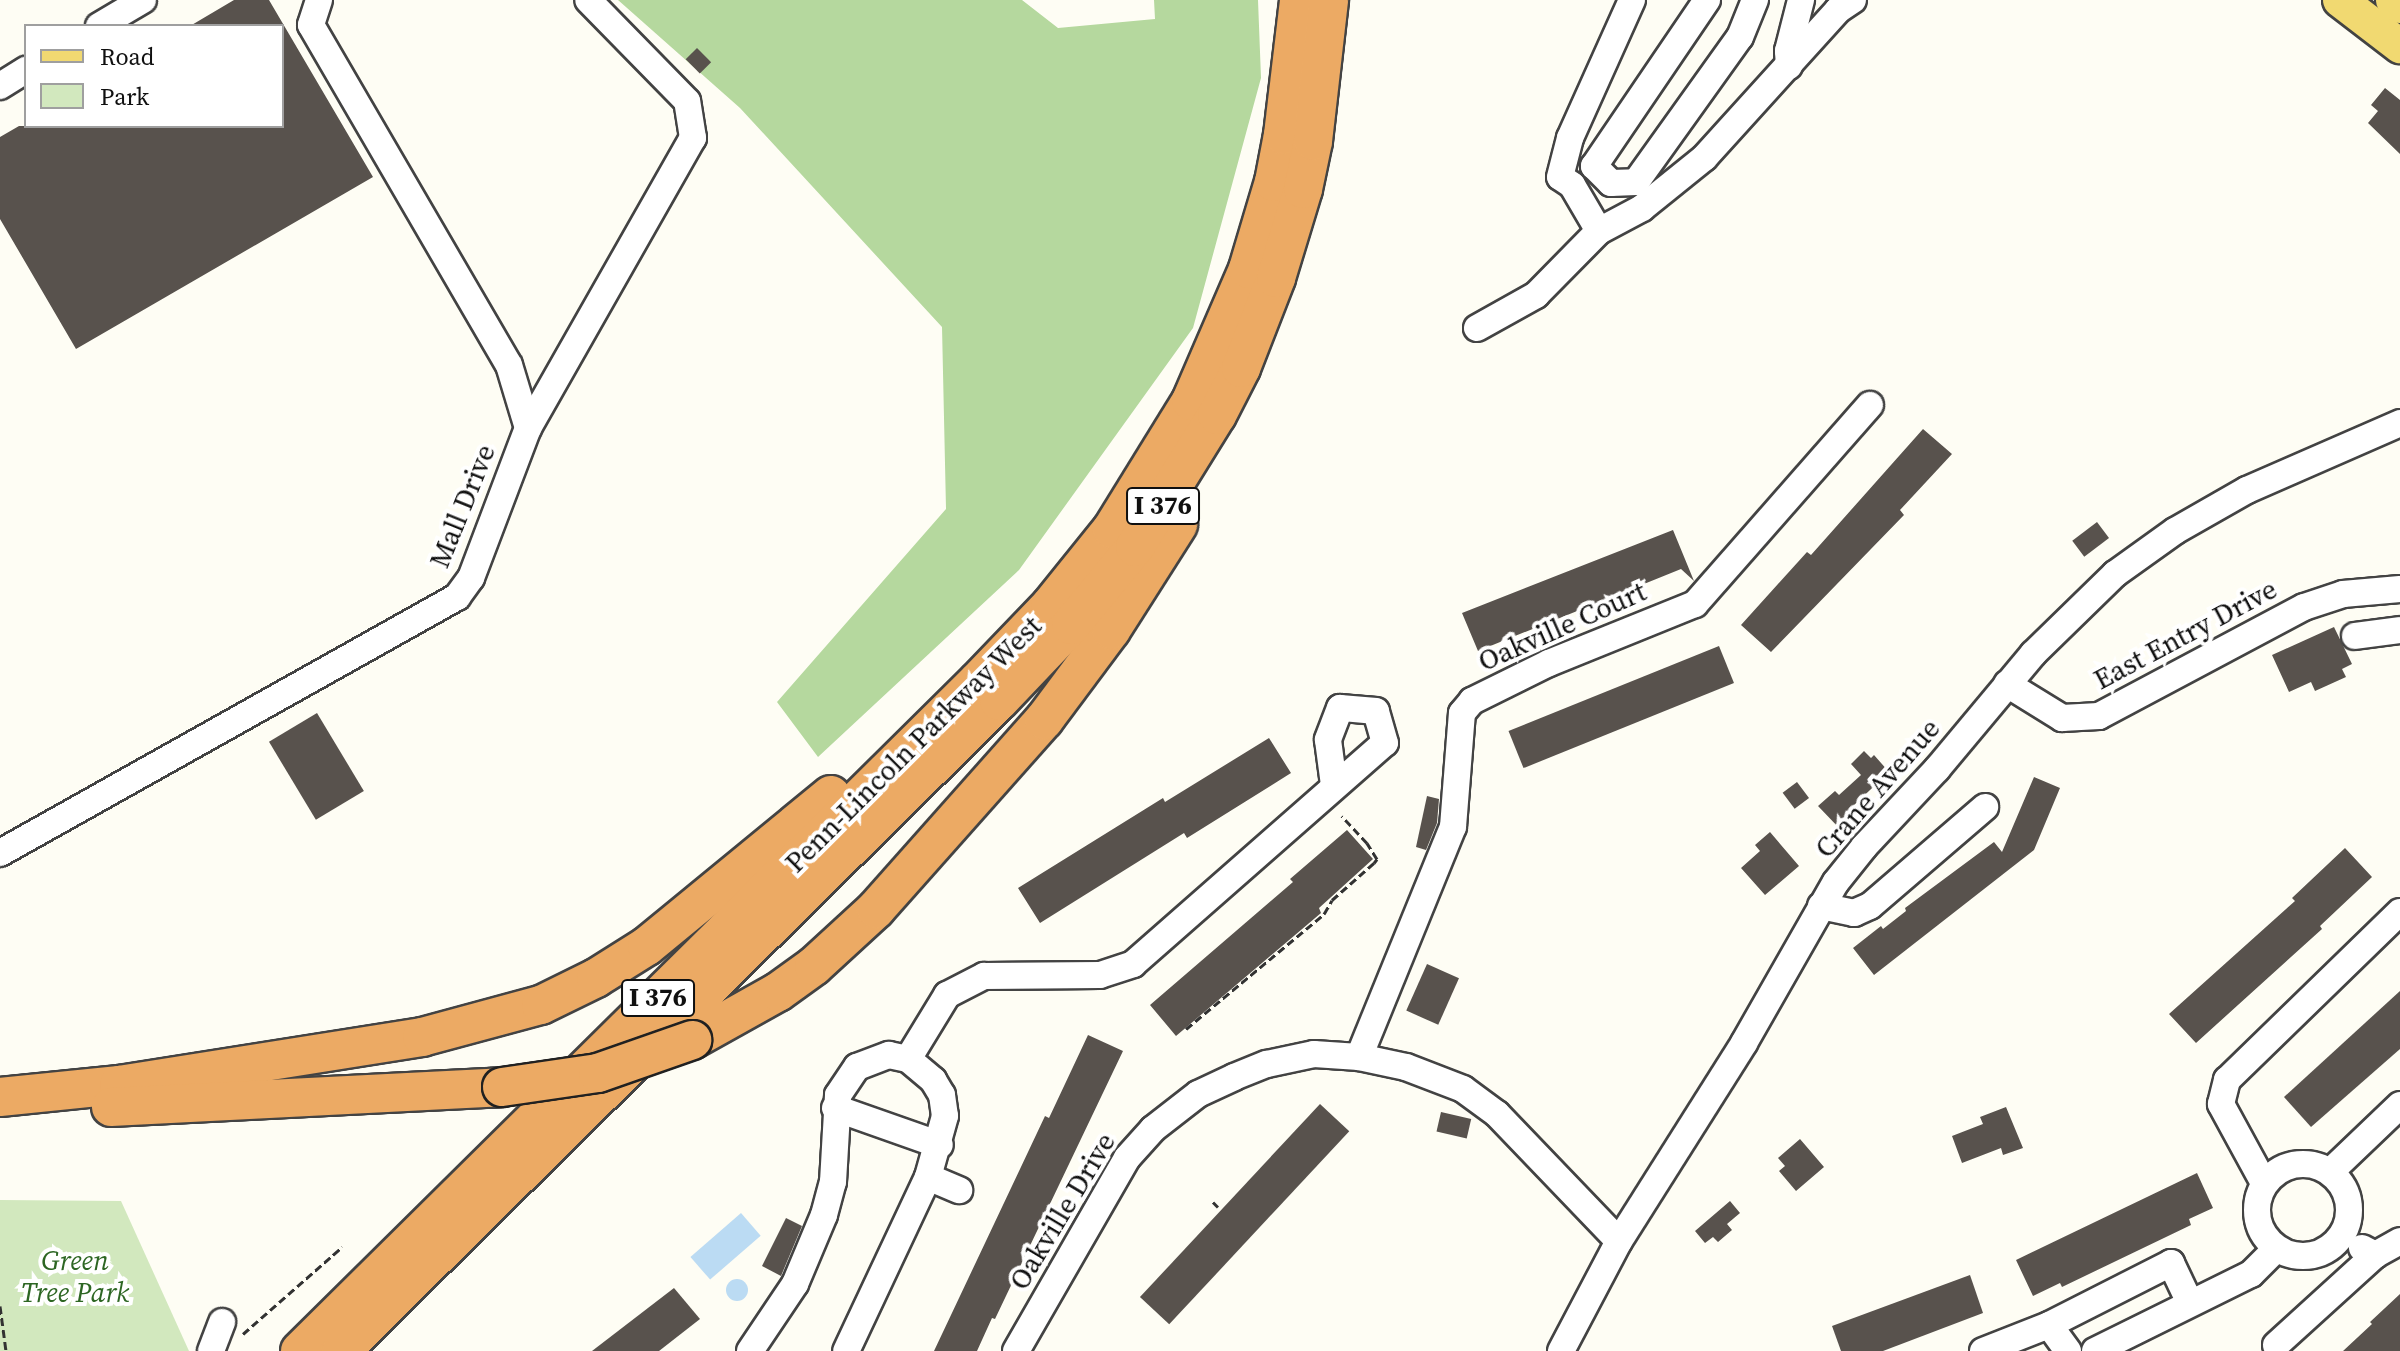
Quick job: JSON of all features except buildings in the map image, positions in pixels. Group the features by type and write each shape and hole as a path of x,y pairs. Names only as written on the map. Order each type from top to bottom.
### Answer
{"highway":[{"name":"Penn-Lincoln Parkway West","path":"300,1351 1016,643 1119,519 1166,445 1213,355 1248,269 1274,182 1292,86 1299,0"},
{"name":"Penn-Lincoln Parkway West","path":"341,1351 988,713 1071,625 1135,547 1192,460 1241,368 1276,278 1303,189 1313,141 1329,0"},
{"path":"0,1113 502,1087 598,1073 692,1040 778,992 845,939 1010,760 1077,677 1141,586 1194,497 1231,412 1276,278"},
{"path":"0,1097 119,1085 422,1037 510,1015 561,996 622,963 671,928 1016,643"}],"main road":[{"path":"2340,0 2400,46"},
{"path":"2393,0 2400,6"}],"street":[{"path":"102,24 143,0"},
{"path":"319,0 311,25 509,365 528,428"},
{"name":"Mall Drive","path":"0,853 457,597 471,578 528,428 693,138 687,101 588,0"},
{"path":"1599,231 1572,185 1560,177 1570,138 1632,0"},
{"path":"1572,185 1594,166 1707,0"},
{"path":"1594,166 1611,183 1636,182 1740,37 1755,0"},
{"path":"1789,66 1788,51 1801,0"},
{"path":"1477,328 1536,295 1599,231 1642,208 1704,158 1838,10 1853,0"},
{"path":"0,86 24,71"},
{"name":"Oakville Court","path":"1349,1056 1453,827 1462,713 1472,701 1592,644 1695,604 1870,405"},
{"name":"Crane Avenue","path":"1561,1351 1619,1241 1744,1043 1821,906 1864,847 1947,759 2007,684 2088,598 2145,551 2247,490 2400,423"},
{"name":"East Entry Drive","path":"2007,684 2062,718 2099,716 2304,607 2343,594 2400,589"},
{"path":"2355,636 2400,630"},
{"path":"908,1059 947,995 984,976 1054,983 1100,975 1133,964 1334,785"},
{"path":"1821,906 1854,913 1870,906 1985,807"},
{"path":"2264,1183 2221,1104 2227,1080 2400,912"},
{"name":"Oakville Drive","path":"1016,1351 1120,1169 1153,1129 1198,1094 1234,1077 1267,1064 1314,1054 1349,1056 1406,1067 1463,1089 1497,1114 1619,1241"},
{"path":"750,1351 795,1284 824,1215 833,1182 835,1108 847,1078 857,1067 889,1055 908,1059 933,1080 942,1095 945,1116 940,1145 928,1177 846,1351"},
{"path":"1319,1075 1349,1056"},
{"path":"2330,1172 2400,1105"},
{"path":"835,1108 940,1145"},
{"path":"2295,1164 2313,1164 2330,1172 2342,1185 2349,1202 2348,1220 2341,1237 2327,1250 2311,1257 2292,1256 2276,1249 2263,1236 2256,1219 2257,1200 2264,1183 2277,1171 2295,1164"},
{"path":"928,1177 959,1190"},
{"path":"2341,1237 2375,1255"},
{"path":"2276,1345 2375,1255 2400,1241"},
{"path":"2095,1351 2251,1274 2276,1249"},
{"path":"1983,1351 2049,1325 2171,1263 2190,1303"},
{"path":"2049,1325 2068,1351"}],"path":[{"path":"1186,1029 1324,914 1332,900 1377,859 1342,816"},
{"path":"1213,1202 1218,1207"},
{"path":"222,1339 342,1247"},
{"path":"0,1306 6,1351"}],"green space":[{"path":"618,0 1022,0 1058,28 1155,19 1154,0 1258,0 1261,78 1193,328 1019,570 818,757 777,702 946,509 942,327 740,108"},
{"name":"Green Tree Park","path":"0,1200 121,1201 189,1351 0,1351"}],"water":[{"path":"741,1213 761,1236 710,1280 690,1257"},
{"path":"737,1279 745,1282 748,1290 745,1298 737,1301 729,1298 726,1290 729,1282"}]}
